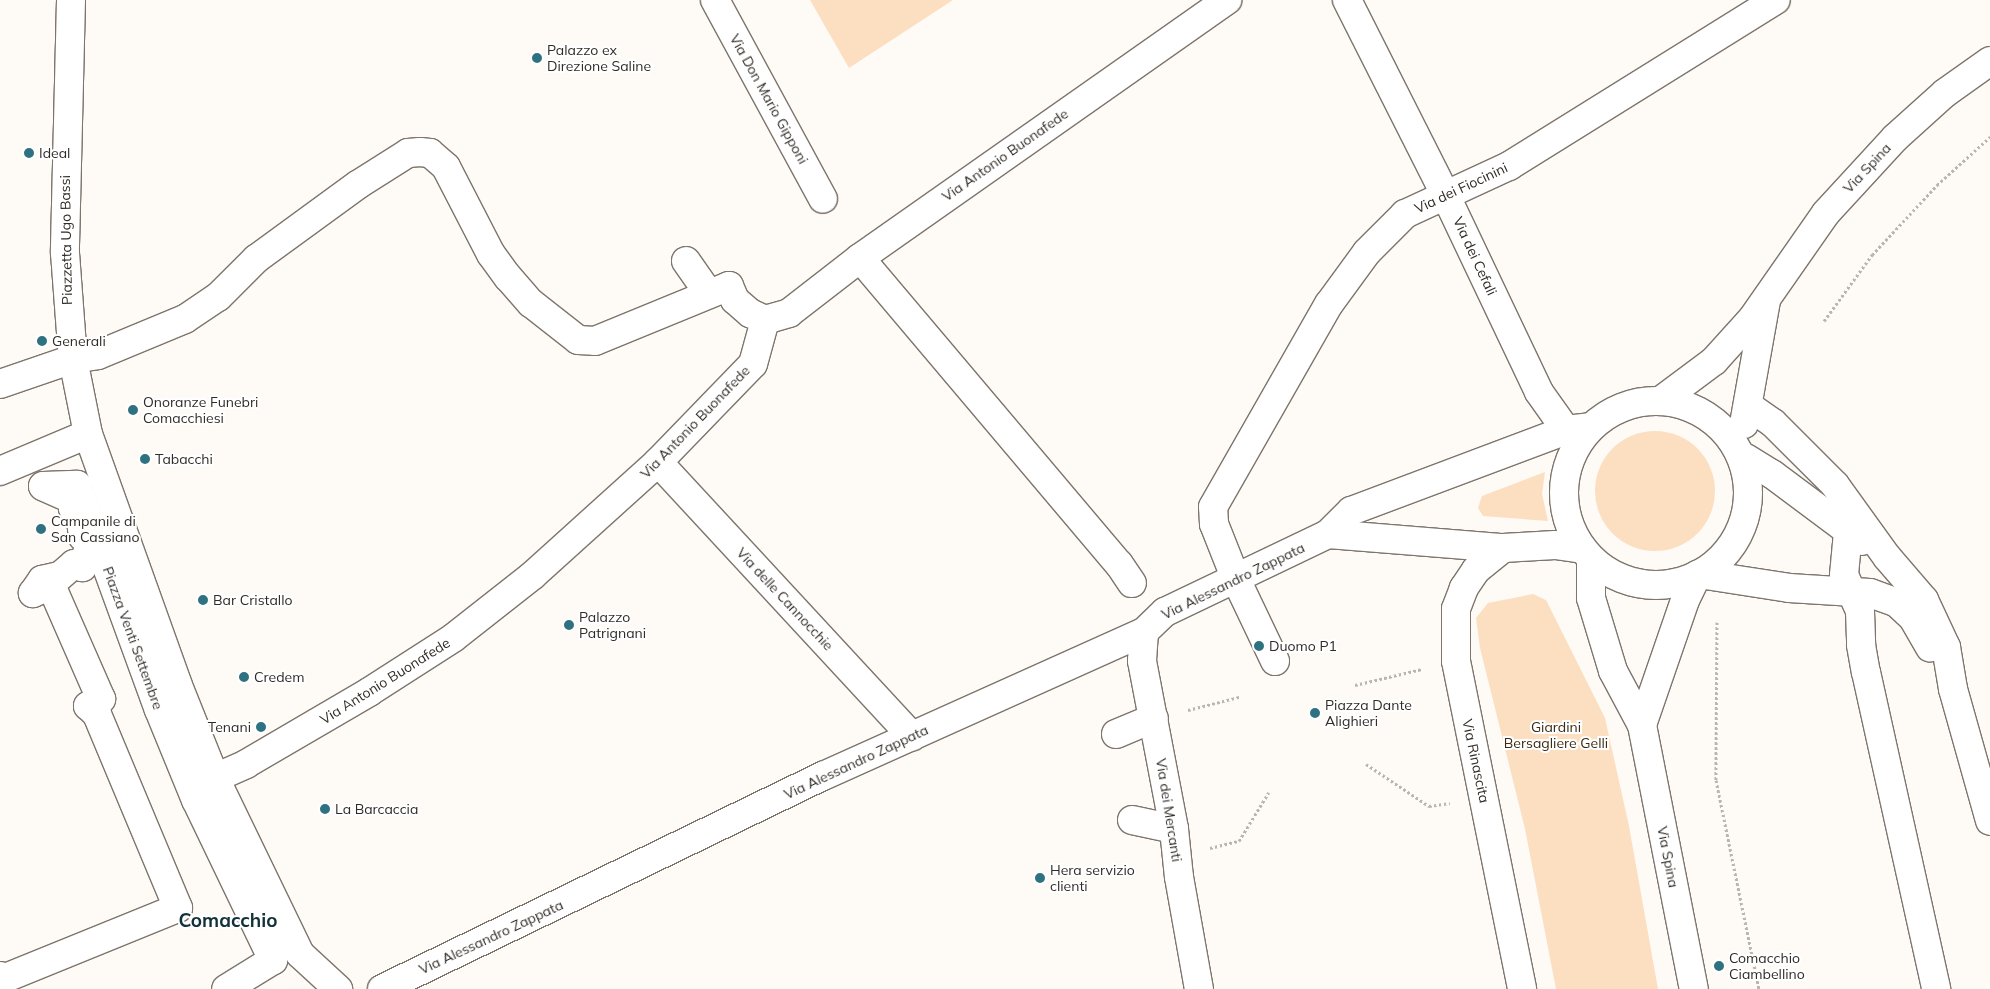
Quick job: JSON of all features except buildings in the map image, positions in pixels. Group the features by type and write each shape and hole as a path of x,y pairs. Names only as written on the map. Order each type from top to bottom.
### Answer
{"street":[{"name":"Piazzetta Ugo Bassi","path":"70,0 65,253 73,359 79,389"},
{"name":"Via Don Mario Gipponi","path":"715,0 823,199"},
{"name":"Via Antonio Buonafede","path":"215,778 246,764 369,692 454,638 533,575 658,462 752,364 765,320 789,314 860,258 1227,0"},
{"name":"Via dei Cefali","path":"1347,0 1445,194 1539,392 1578,428"},
{"name":"Via dei Fiocinini","path":"1275,661 1235,577 1214,524 1213,507 1328,304 1356,267 1405,214 1509,166 1776,0"},
{"name":"Via Spina","path":"1663,399 1714,361 1752,319 1826,213 1871,164 1922,114 1990,61"},
{"path":"0,384 73,359 98,355 185,319 218,297 256,259 359,184 408,153 420,152 430,154 446,167 491,254 508,277 531,303 578,340 595,341 729,286 735,300 750,313 765,320"},
{"path":"860,258 1119,564 1132,584"},
{"path":"686,261 709,294"},
{"name":"Via Spina","path":"1698,575 1727,551 1742,525 1748,504 1744,454 1767,296"},
{"name":"Piazza Venti Settembre","path":"79,389 88,434 177,683 215,778 300,954 338,989"},
{"path":"1887,557 1848,532 1744,454 1720,427 1687,406 1663,399 1630,404 1578,428 1563,489 1568,521 1587,554 1618,577 1635,582 1670,584 1698,575 1789,588 1870,593 1897,603 1913,618 1953,689"},
{"path":"1750,407 1774,423 1835,485 1887,557 1924,600 1946,646 1953,689 1990,820"},
{"name":"Via Alessandro Zappata","path":"382,989 912,736 1144,632 1165,612 1328,534 1351,511 1578,428"},
{"path":"0,471 88,434"},
{"name":"Via delle Cannocchie","path":"658,462 912,736"},
{"name":"Piazza Venti Settembre","path":"0,976 3,979 178,908 97,714 88,706 102,699 51,585 33,593 42,580 60,576 74,564 82,567 92,540 83,537 80,521 73,508 76,501 43,486 77,485 159,710 196,800 273,960 226,989"},
{"path":"1848,532 1844,575 1860,611 1861,645 1936,989"},
{"name":"Via Alessandro Zappata","path":"1328,534 1503,548 1556,546 1587,554"},
{"name":"Via Rinascita","path":"1503,548 1476,570 1464,588 1456,609 1456,661 1522,989"},
{"name":"Via Spina","path":"1587,554 1591,598 1613,671 1642,725 1694,989"},
{"path":"1642,725 1685,600 1698,575"},
{"name":"Via dei Mercanti","path":"1144,632 1142,661 1174,829 1176,856 1199,989"},
{"path":"1116,734 1154,718"},
{"path":"1132,820 1174,829"},
{"path":"246,989 300,954"}],"path":[{"path":"1824,321 1872,255 1937,185 1990,137"},
{"path":"1728,578 1717,610 1716,780 1759,989"},
{"path":"1355,685 1456,661"},
{"path":"1154,718 1239,697"},
{"path":"1366,764 1429,806 1457,802"},
{"path":"1176,856 1238,841 1269,792"}],"green space":[{"path":"810,0 953,0 849,68"},
{"path":"1655,431 1667,432 1678,436 1688,441 1697,449 1705,458 1710,468 1714,479 1714,503 1710,514 1705,524 1697,533 1688,541 1678,546 1667,550 1655,551 1643,550 1632,546 1622,541 1613,533 1605,524 1600,514 1596,503 1595,491 1596,479 1600,468 1605,458 1613,449 1622,441 1632,436 1643,432"},
{"path":"1545,472 1542,494 1548,521 1483,516 1478,508 1482,496"},
{"name":"Giardini Bersagliere Gelli","path":"1533,594 1546,600 1605,718 1629,826 1658,989 1556,989 1525,829 1480,648 1476,618 1488,603"}],"place":[{"name":"Palazzo ex Direzione Saline","path":"537,58"},
{"name":"Ideal","path":"29,153"},
{"name":"Generali","path":"42,341"},
{"name":"Onoranze Funebri Comacchiesi","path":"133,410"},
{"name":"Tabacchi","path":"145,459"},
{"name":"Campanile di San Cassiano","path":"41,529"},
{"name":"Bar Cristallo","path":"203,600"},
{"name":"Palazzo Patrignani","path":"569,625"},
{"name":"Duomo P1","path":"1259,646"},
{"name":"Credem","path":"244,677"},
{"name":"Piazza Dante Alighieri","path":"1315,713"},
{"name":"Tenani","path":"261,727"},
{"name":"La Barcaccia","path":"325,809"},
{"name":"Hera servizio clienti","path":"1040,878"},
{"name":"Comacchio Ciambellino","path":"1719,966"}],"district":[{"name":"Comacchio","path":"228,921"}]}
